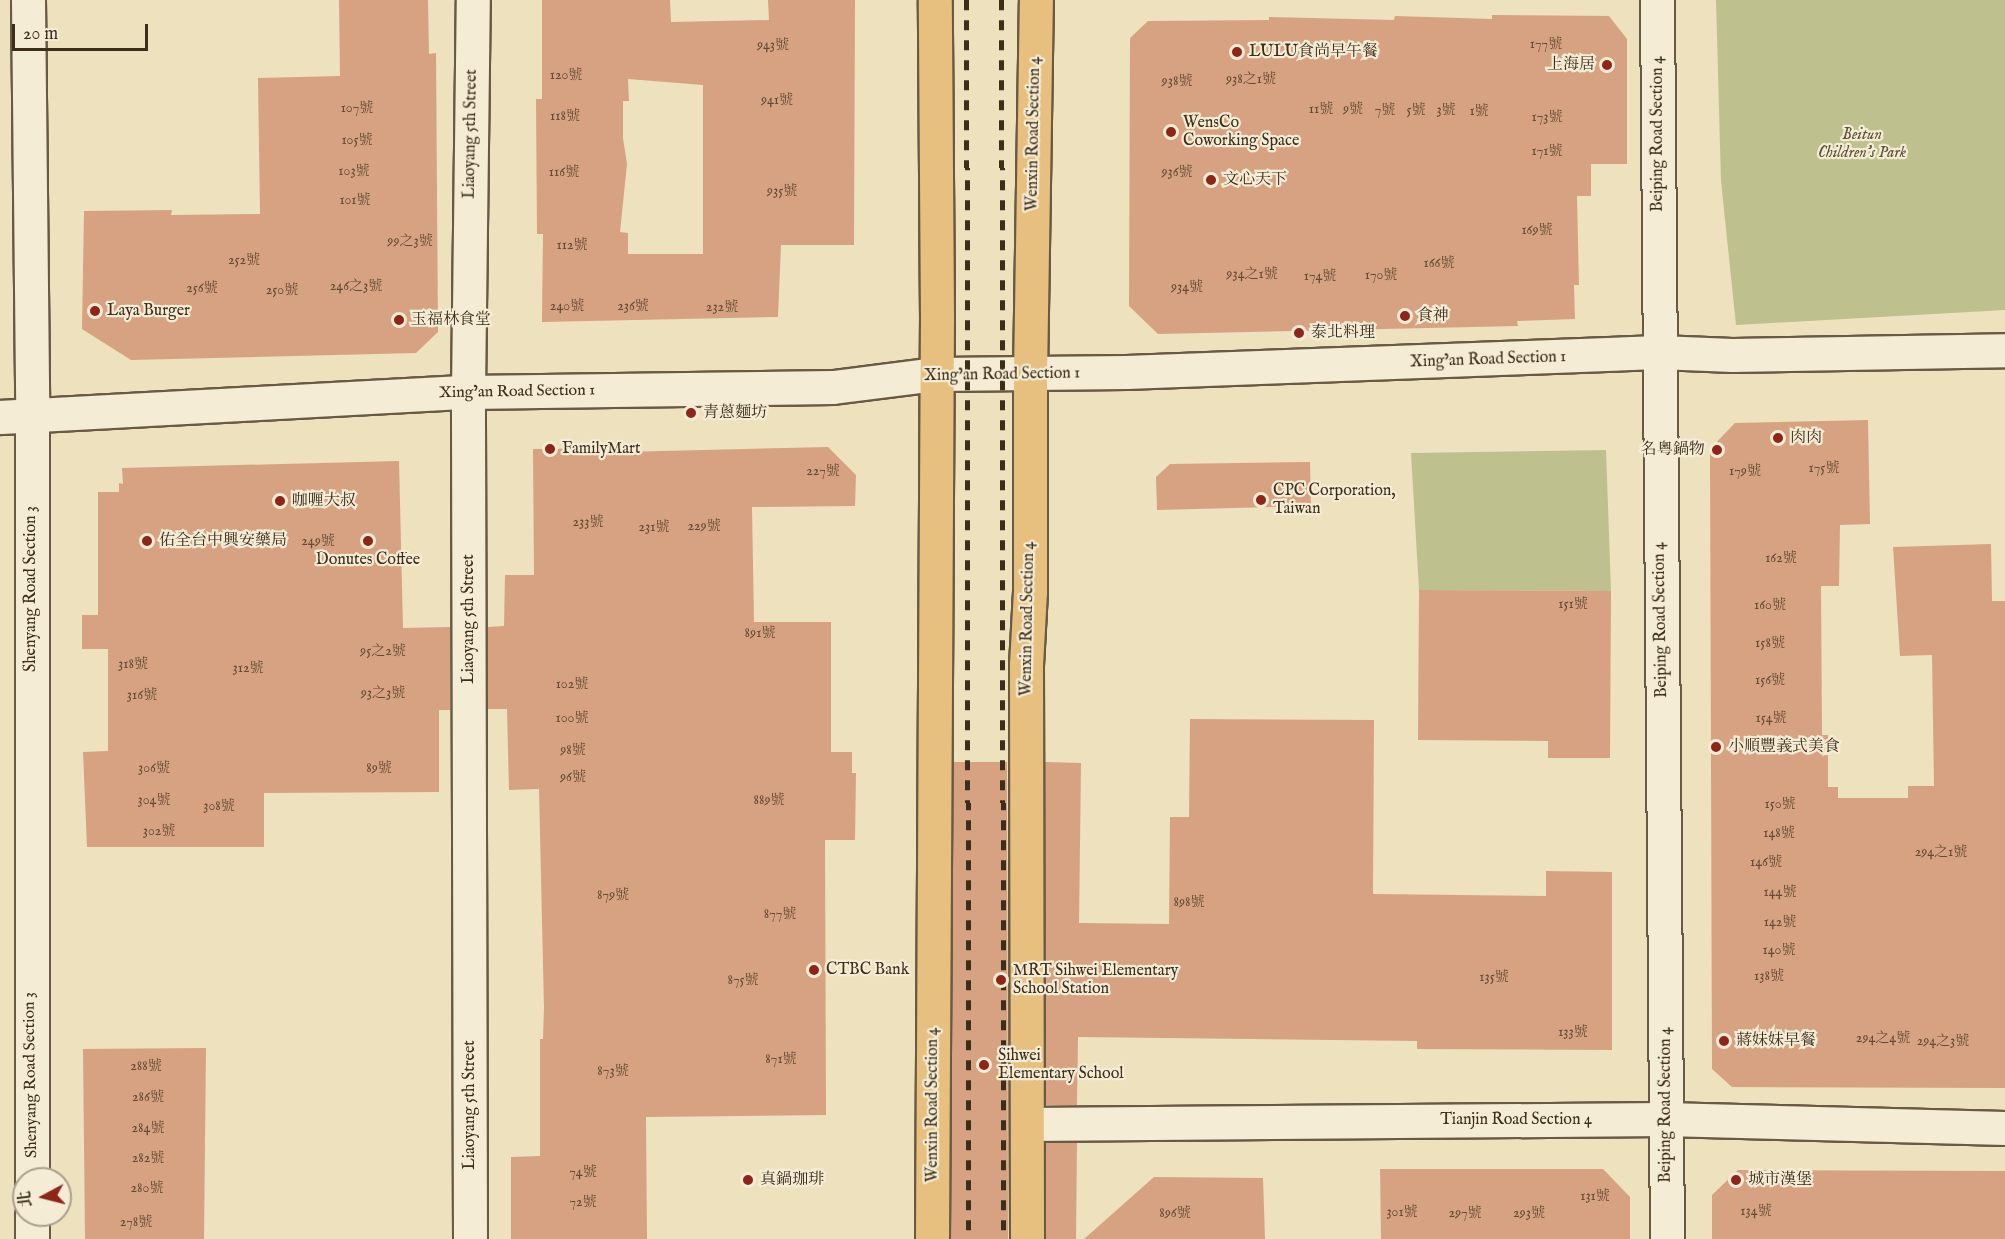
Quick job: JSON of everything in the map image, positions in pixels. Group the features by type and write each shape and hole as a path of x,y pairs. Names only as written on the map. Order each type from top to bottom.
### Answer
{"main road":[{"name":"Wenxin Road Section 4","path":"932,1239 936,374 935,0"},
{"name":"Wenxin Road Section 4","path":"1027,1239 1026,665 1030,592 1030,375 1036,0"}],"street":[{"name":"Shenyang Road Section 3","path":"28,0 32,416 32,1167"},
{"name":"Liaoyang 5th Street","path":"470,1239 468,392 473,0"},
{"name":"Beiping Road Section 4","path":"1658,0 1667,1239"},
{"name":"Xing’an Road Section 1","path":"0,417 468,392 833,387 883,383 936,374 1030,375 1659,352 1732,355 2005,350"},
{"name":"Tianjin Road Section 4","path":"1027,1124 1665,1119 2005,1128"}],"green space":[{"name":"Beitun Children's Park","path":"1716,0 2005,0 2005,310 1736,325 1721,181"},
{"path":"1606,450 1611,591 1419,590 1411,453"}],"building":[{"path":"339,0 428,0 429,54 436,53 438,332 416,353 131,360 82,329 84,211 172,210 171,215 260,214 258,78 340,76"},
{"path":"542,0 670,0 671,22 769,20 768,0 855,0 854,245 781,245 778,317 542,322 543,234 537,234 536,99 542,99","holes":["628,79 703,85 703,254 628,254 628,233 620,232 627,164 623,138 623,101 629,101"]},
{"path":"1492,15 1609,16 1627,39 1627,164 1591,164 1591,196 1577,196 1579,285 1574,285 1575,319 1517,321 1518,326 1158,334 1129,306 1130,38 1148,21 1269,20 1269,17 1394,20 1395,16 1492,19"},
{"path":"1868,420 1870,524 1840,525 1839,586 1821,586 1822,735 1828,735 1828,787 1838,787 1838,798 1908,798 1908,786 1934,786 1932,655 1900,656 1893,547 1991,544 1992,601 2005,601 2005,1088 1732,1087 1712,1069 1710,449 1735,423"},
{"path":"828,447 856,475 855,506 752,507 754,622 831,622 831,752 852,752 852,773 856,773 855,840 825,840 826,1115 646,1117 647,1239 511,1239 511,1157 540,1156 540,1039 543,1039 544,1008 539,789 509,790 507,709 488,709 487,627 504,626 505,575 534,575 533,449 621,448 622,452"},
{"path":"399,461 403,628 450,627 450,710 439,710 439,792 264,793 264,847 87,847 83,752 108,751 108,649 82,649 82,615 98,615 98,492 119,492 119,483 123,484 122,468"},
{"path":"1310,462 1311,506 1157,510 1156,477 1170,464"},
{"path":"1419,590 1611,591 1610,758 1548,758 1548,741 1418,740"},
{"path":"1190,719 1374,720 1373,894 1546,896 1546,871 1612,872 1612,1050 1417,1049 1417,1041 1078,1037 1077,1105 1046,1105 1045,762 1081,763 1079,923 1169,924 1170,817 1189,817"},
{"path":"953,762 1007,762 1008,1239 951,1239"},
{"path":"206,1048 204,1239 85,1239 83,1049"},
{"path":"1077,1142 1076,1239 1046,1239 1046,1143"},
{"path":"1380,1169 1603,1169 1630,1197 1630,1239 1381,1239"},
{"path":"1738,1170 2005,1171 2005,1239 1712,1239 1712,1195"},
{"path":"1154,1177 1263,1178 1265,1239 1084,1239"}],"railway":[{"path":"967,0 969,1239"},
{"path":"1002,0 1004,1239"}],"place":[{"name":"LULU食尚早午餐","path":"1237,52"},
{"name":"上海居","path":"1607,65"},
{"name":"WensCo Coworking Space","path":"1171,132"},
{"name":"文心天下","path":"1211,180"},
{"name":"Laya Burger","path":"95,311"},
{"name":"食神","path":"1405,316"},
{"name":"玉福林食堂","path":"399,320"},
{"name":"泰北料理","path":"1299,333"},
{"name":"青蔥麵坊","path":"691,413"},
{"name":"肉肉","path":"1778,438"},
{"name":"FamilyMart","path":"550,449"},
{"name":"名粵鍋物","path":"1717,450"},
{"name":"CPC Corporation, Taiwan","path":"1261,500"},
{"name":"咖喱大叔","path":"280,501"},
{"name":"佑全台中興安藥局","path":"147,541"},
{"name":"Donutes Coffee","path":"368,541"},
{"name":"小順豐義式美食","path":"1716,747"},
{"name":"CTBC Bank","path":"814,970"},
{"name":"MRT Sihwei Elementary School Station","path":"1001,980"},
{"name":"蔣妹妹早餐","path":"1724,1041"},
{"name":"Sihwei Elementary School","path":"984,1065"},
{"name":"真鍋珈琲","path":"748,1180"},
{"name":"城市漢堡","path":"1736,1180"}]}
